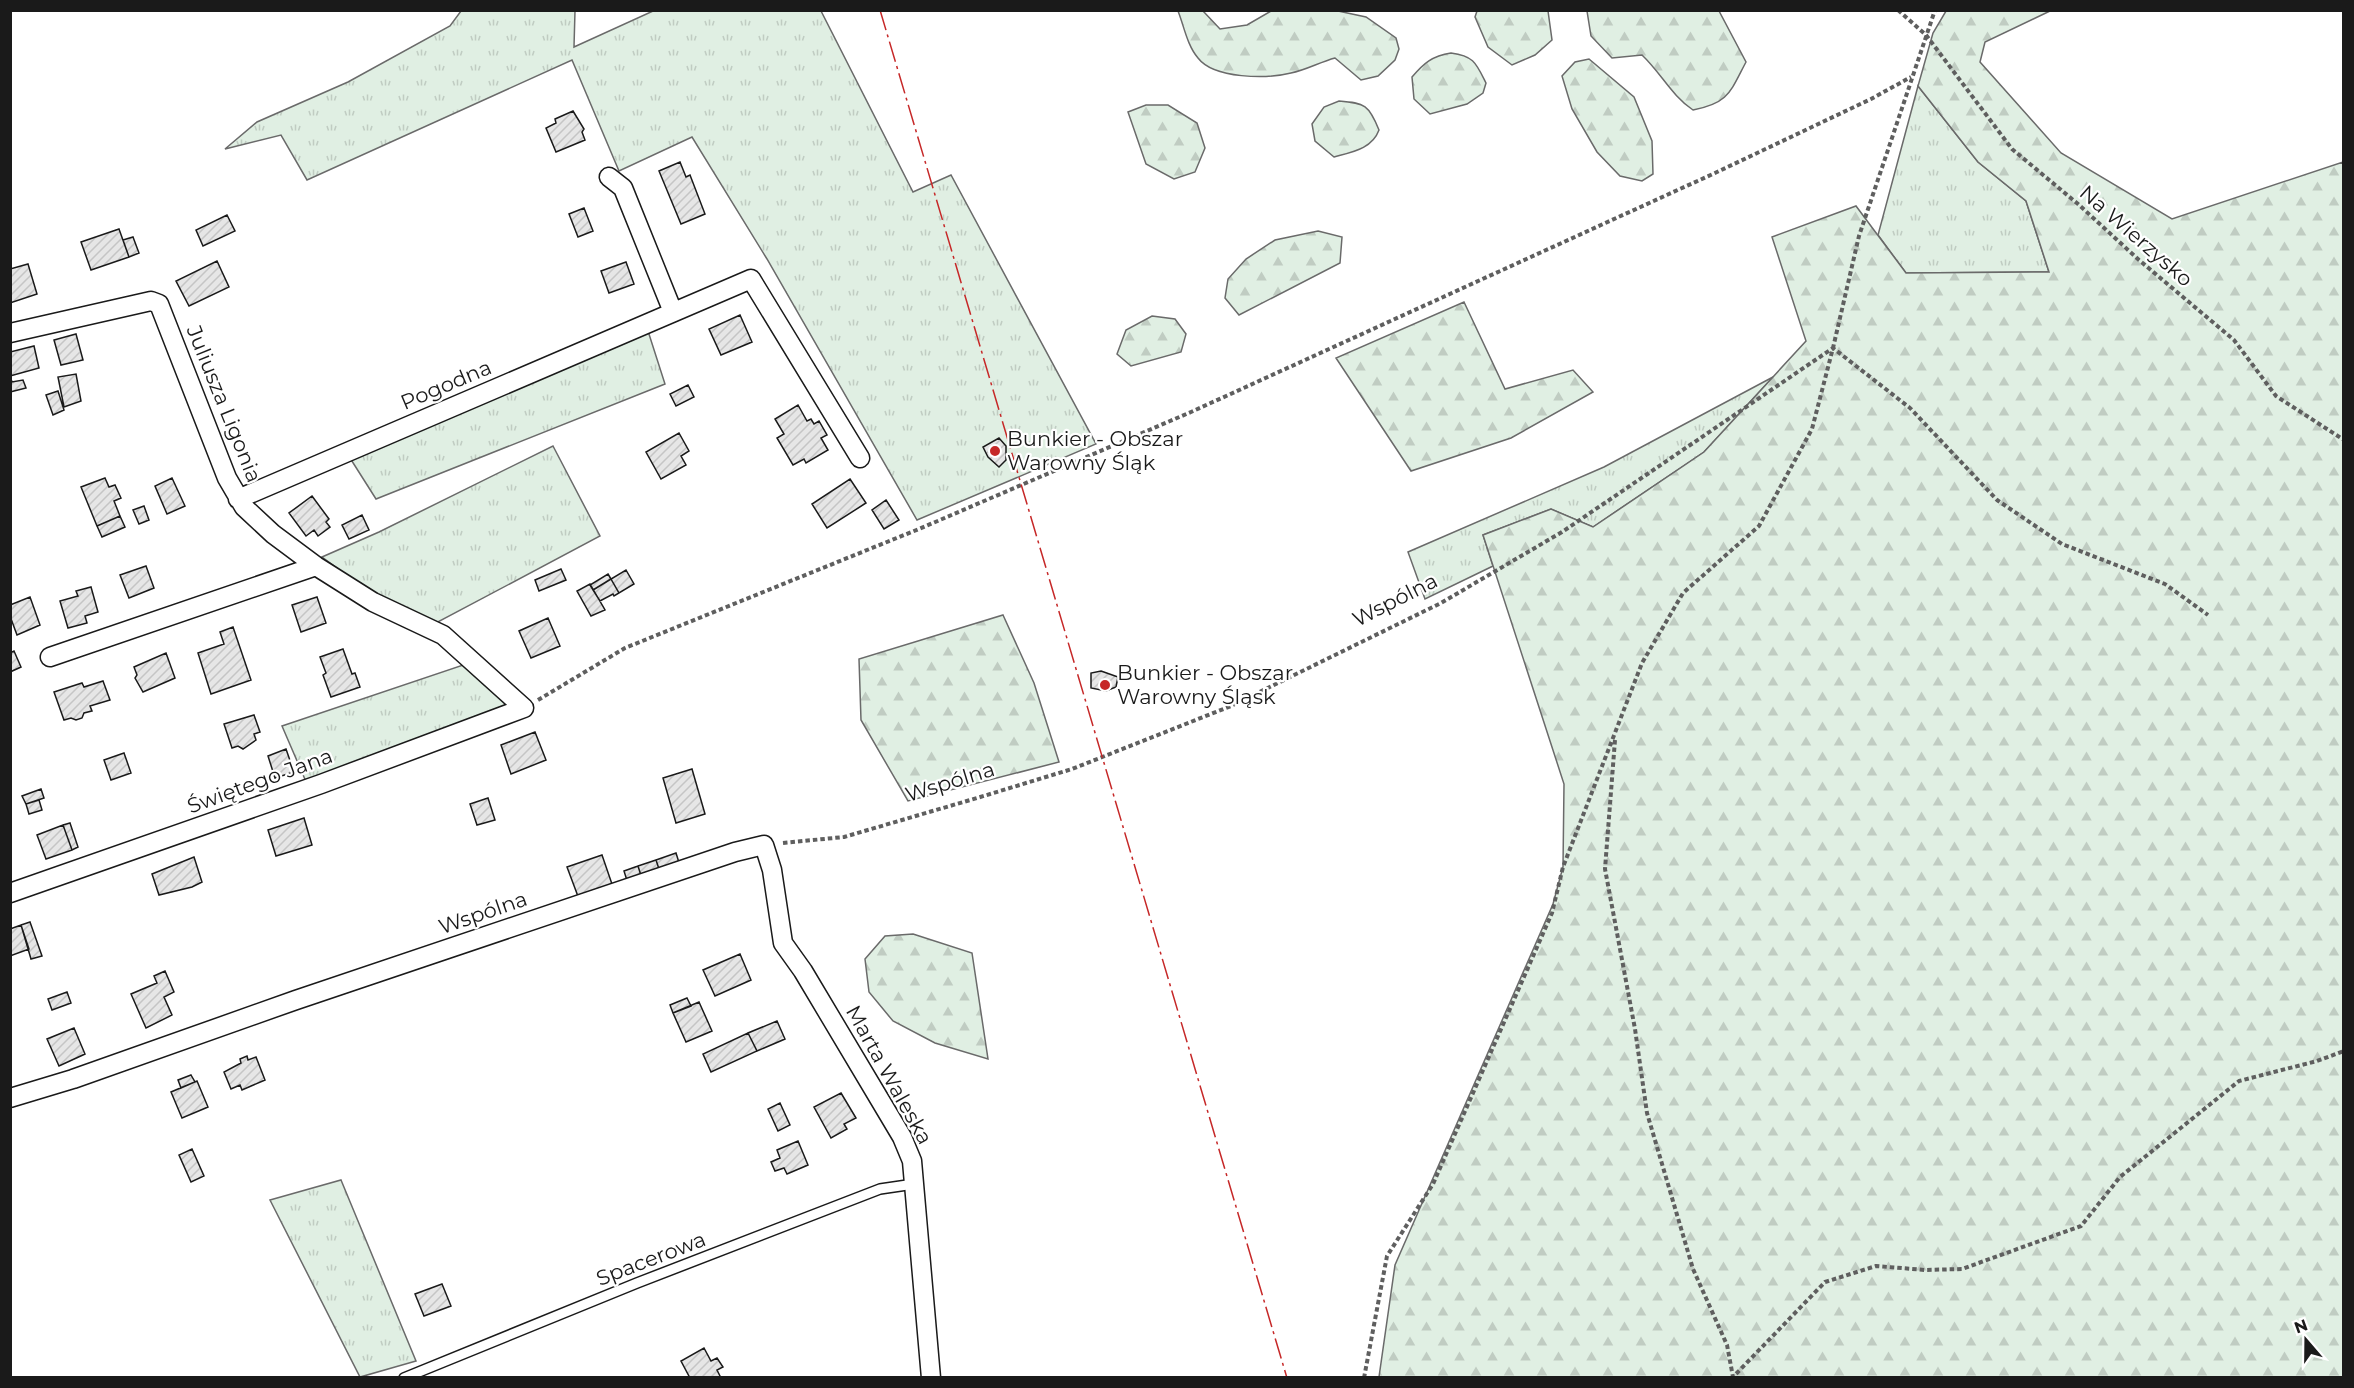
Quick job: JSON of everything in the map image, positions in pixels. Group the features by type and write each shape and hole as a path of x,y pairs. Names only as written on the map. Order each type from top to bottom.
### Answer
{"street":[{"path":"609,177 623,188 672,312"},
{"name":"Pogodna","path":"238,499 751,279 860,458"},
{"name":"Juliusza Ligonia","path":"10,333 151,301 159,304 223,468 238,499 273,534 316,566 373,602 443,635 524,708"},
{"path":"50,657 316,566"},
{"name":"Świętego Jana","path":"10,893 321,784 524,708"},
{"name":"Wspólna","path":"10,1098 73,1079 296,1000 712,859 764,845"},
{"name":"Marta Waleska","path":"764,845 772,870 783,944 803,971 902,1137 912,1161 931,1377"}],"lane":[{"name":"Spacerowa","path":"404,1377 880,1189 914,1184"}],"path":[{"name":"Na Wierzysko","path":"1898,10 1926,34 2012,149 2234,340 2276,396 2343,440"},
{"path":"1364,1377 1387,1256 1433,1184 1552,913 1563,867 1642,663 1683,593 1759,526 1812,429 1859,236 1934,12 1942,10"},
{"path":"524,708 625,648 920,529 1191,412 1715,173 1871,99 1911,77"},
{"path":"1833,348 1910,408 1997,500 2062,544 2165,584 2208,615"},
{"name":"Wspólna","path":"764,845 843,837 977,798 1072,768 1231,706 1441,603 1562,532 1833,348"},
{"path":"1616,735 1605,869 1635,1029 1647,1113 1693,1269 1727,1345 1733,1377"},
{"path":"1733,1377 1825,1282 1876,1266 1925,1270 1962,1269 2081,1226 2120,1176 2239,1081 2317,1061 2343,1051"}],"green space":[{"path":"461,11 575,11 574,47 653,11 821,11 913,192 951,175 1096,444 917,520 767,259 692,137 619,171 572,60 307,180 281,135 225,149 257,122 348,82 450,26"},
{"path":"1178,11 1203,11 1220,29 1247,25 1271,11 1338,11 1366,17 1396,38 1399,49 1395,60 1378,76 1361,80 1335,58 1281,75 1228,74 1206,65 1194,53"},
{"path":"1477,11 1548,11 1552,40 1535,55 1512,65 1488,47 1475,17"},
{"path":"1587,11 1719,11 1746,62 1727,95 1714,104 1693,110 1679,98 1642,55 1612,58 1591,36"},
{"path":"1946,11 2050,11 1985,42 1980,62 2061,153 2172,219 2343,162 2343,1377 1379,1377 1395,1265 1553,904 1563,867 1564,784 1483,535 1551,509 1593,527 1704,452 1806,341 1772,237 1856,206 1906,273 2049,272 2026,201 1978,162 1918,86 1933,33"},
{"path":"1451,53 1465,56 1477,66 1486,83 1483,93 1467,104 1430,114 1414,99 1412,77 1429,61"},
{"path":"1589,59 1634,97 1652,141 1653,174 1642,181 1620,176 1597,152 1572,109 1562,76 1575,62"},
{"path":"1918,86 1978,162 2026,201 2049,272 1906,273 1878,235"},
{"path":"1339,101 1365,107 1369,110 1379,130 1372,142 1366,146 1334,157 1315,141 1312,124 1324,107"},
{"path":"1146,105 1168,105 1197,123 1205,148 1195,172 1174,179 1146,164 1128,112"},
{"path":"1318,231 1342,237 1340,263 1239,315 1225,298 1228,279 1246,259 1275,240"},
{"path":"1464,302 1505,389 1573,370 1593,392 1511,438 1411,471 1336,358"},
{"path":"1152,316 1175,319 1186,334 1181,352 1131,366 1117,354 1126,330"},
{"path":"648,331 665,384 376,499 350,458"},
{"path":"1773,377 1704,452 1593,527 1551,509 1483,535 1493,566 1425,599 1408,552 1604,467"},
{"path":"553,446 600,536 436,623 378,598 322,557 379,532"},
{"path":"1003,615 1034,683 1059,762 908,801 861,720 859,659"},
{"path":"466,664 511,705 307,784 282,726"},
{"path":"913,934 972,953 988,1059 935,1043 893,1021 869,992 865,959 885,936"},
{"path":"341,1180 416,1361 360,1377 270,1200"}],"building":[{"path":"573,111 584,129 582,132 585,140 556,152 546,128 556,123 555,119"},
{"path":"680,162 686,177 690,175 705,214 681,224 659,171"},
{"path":"584,208 593,231 578,237 569,214"},
{"path":"227,215 235,231 203,246 196,230"},
{"path":"119,229 129,257 91,270 81,242"},
{"path":"133,237 139,253 129,257 123,240"},
{"path":"217,261 229,287 189,306 176,281"},
{"path":"626,262 634,284 609,293 601,271"},
{"path":"28,264 37,294 10,303 10,269"},
{"path":"740,315 752,342 721,355 709,329"},
{"path":"76,334 83,360 61,365 54,340"},
{"path":"34,346 39,368 10,376 10,352"},
{"path":"76,374 81,401 64,407 58,377"},
{"path":"10,376 12,382 23,380 26,388 10,392"},
{"path":"688,385 694,397 676,406 670,394"},
{"path":"58,391 64,410 53,415 46,395"},
{"path":"798,405 807,421 811,419 814,424 819,421 827,435 821,438 828,450 806,463 804,459 793,465 777,438 784,434 775,419"},
{"path":"679,433 689,451 681,456 686,465 661,479 646,452"},
{"path":"999,438 1006,446 1006,460 999,467 988,457 983,447"},
{"path":"105,478 109,487 115,485 121,498 114,501 120,516 97,526 81,487"},
{"path":"172,478 185,506 167,514 155,486"},
{"path":"850,479 866,503 827,528 812,504"},
{"path":"312,496 329,519 326,522 330,527 318,536 314,530 306,536 289,513"},
{"path":"886,500 899,520 884,529 872,510"},
{"path":"144,506 149,520 139,524 133,510"},
{"path":"362,515 369,530 349,539 342,525"},
{"path":"120,516 125,527 102,537 97,526"},
{"path":"146,566 154,588 129,598 120,575"},
{"path":"561,569 566,580 539,591 535,580"},
{"path":"626,570 634,584 619,593 611,579"},
{"path":"608,574 611,579 593,590 590,585"},
{"path":"611,579 619,593 600,601 593,590"},
{"path":"590,584 605,610 591,616 577,591"},
{"path":"91,587 98,612 85,616 87,623 68,628 60,601 78,596 76,591"},
{"path":"30,597 40,625 17,635 10,616 10,605"},
{"path":"317,597 326,623 301,632 292,605"},
{"path":"548,618 560,646 531,658 519,631"},
{"path":"233,627 251,680 211,694 198,653 224,644 220,632"},
{"path":"343,649 352,674 355,673 360,687 331,697 323,675 326,673 320,657"},
{"path":"14,651 21,667 10,672 10,653"},
{"path":"166,653 175,678 143,692 135,678 137,675 134,667"},
{"path":"1101,671 1118,677 1116,687 1106,691 1091,688 1091,673"},
{"path":"103,681 110,700 90,706 92,711 84,713 82,718 64,720 54,692 82,683 84,687"},
{"path":"254,715 260,732 254,734 256,740 243,749 238,746 232,748 224,724"},
{"path":"535,732 546,760 511,774 501,745"},
{"path":"286,749 294,772 275,778 268,756"},
{"path":"124,753 131,773 111,780 104,760"},
{"path":"692,769 705,814 676,823 663,778"},
{"path":"41,789 44,798 26,804 22,796"},
{"path":"488,798 495,820 477,825 470,804"},
{"path":"39,800 42,810 29,814 26,804"},
{"path":"304,818 312,845 276,856 268,830"},
{"path":"70,823 78,847 72,850 63,825"},
{"path":"63,825 72,850 46,859 37,835"},
{"path":"676,853 681,869 661,875 656,860"},
{"path":"602,855 613,887 579,899 567,867"},
{"path":"194,857 202,882 192,887 159,895 152,874"},
{"path":"656,860 661,875 643,882 638,866"},
{"path":"638,866 643,882 629,887 624,871"},
{"path":"30,922 42,956 31,959 21,925"},
{"path":"21,925 29,949 10,956 10,929"},
{"path":"740,954 751,980 715,996 703,970"},
{"path":"165,971 174,992 164,997 172,1015 146,1028 131,994 157,983 154,976"},
{"path":"67,992 71,1003 52,1010 48,999"},
{"path":"687,998 691,1006 673,1013 670,1005"},
{"path":"699,1002 712,1031 686,1042 673,1013"},
{"path":"777,1021 785,1039 757,1051 748,1033"},
{"path":"74,1028 85,1054 59,1066 47,1039"},
{"path":"748,1033 757,1051 711,1072 703,1054"},
{"path":"247,1056 248,1060 256,1057 265,1080 242,1090 240,1085 231,1089 224,1072 241,1063 240,1059"},
{"path":"191,1075 195,1082 181,1088 178,1080"},
{"path":"197,1081 208,1107 182,1118 171,1092"},
{"path":"841,1093 856,1118 844,1124 847,1129 831,1138 814,1107"},
{"path":"780,1103 790,1125 778,1131 768,1109"},
{"path":"798,1141 808,1165 787,1174 784,1168 775,1171 771,1162 780,1158 777,1150"},
{"path":"192,1149 204,1176 191,1182 179,1155"},
{"path":"442,1284 451,1306 424,1316 415,1294"},
{"path":"704,1348 711,1361 717,1358 723,1367 717,1370 721,1378 690,1378 681,1361"}],"power":[{"path":"880,10 1287,1378"}],"place":[{"name":"Bunkier - Obszar Warowny Śląk","path":"995,451"},
{"name":"Bunkier - Obszar Warowny Śląsk","path":"1105,685"}]}
